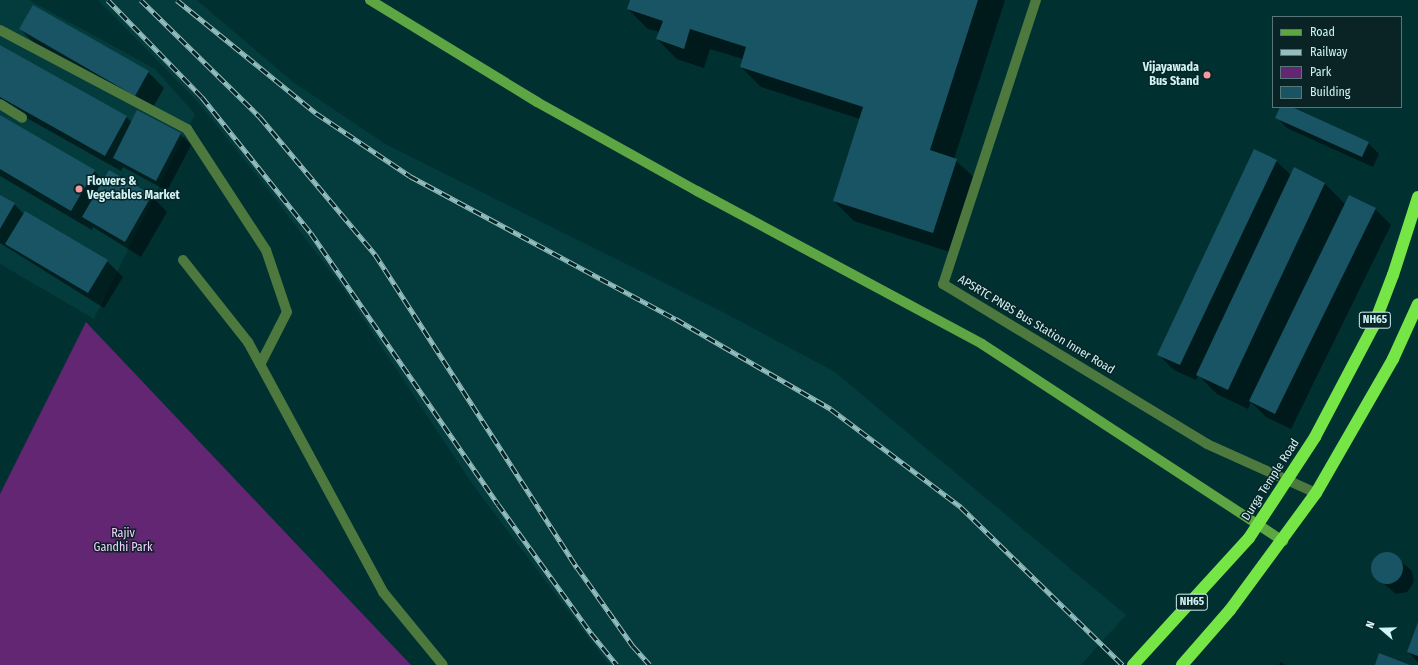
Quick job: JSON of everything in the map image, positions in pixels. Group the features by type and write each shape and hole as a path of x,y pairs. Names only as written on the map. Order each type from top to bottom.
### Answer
{"highway":[{"name":"Durga Temple Road","path":"1133,665 1249,538 1260,524 1315,437 1373,327 1393,275 1418,197"},
{"name":"NH65","path":"1182,665 1230,610 1283,541 1316,493 1393,359 1418,304"}],"street":[{"path":"370,0 537,102 697,191 982,344 1260,524 1283,541"},
{"name":"APSRTC PNBS Bus Station Inner Road","path":"1036,0 943,284 1207,444 1316,493"},
{"path":"0,30 187,129 266,250 287,312 260,365"},
{"path":"0,104 22,118"},
{"path":"183,260 248,342 383,592 443,665"}],"shaded area":[{"name":"Flowers & Vegetables Market","path":"0,0 29,0 155,69 195,114 94,319 0,264"},
{"path":"98,0 197,0 293,82 387,145 721,311 835,372 1126,615 1081,665 609,665 473,485 342,287 274,197 198,102"}],"green space":[{"name":"Rajiv Gandhi Park","path":"86,322 411,665 0,665 0,494"}],"building":[{"path":"630,0 978,0 930,150 957,159 933,233 833,201 863,107 740,67 746,47 690,29 684,49 656,39 663,21 627,9"},
{"path":"33,5 149,71 135,96 19,29"},
{"path":"0,45 127,116 105,156 0,97"},
{"path":"1280,108 1294,108 1369,142 1362,157 1275,118"},
{"path":"137,110 181,133 156,181 113,158"},
{"path":"0,115 95,170 71,211 0,169"},
{"path":"1254,149 1277,160 1180,365 1157,355"},
{"path":"1294,167 1325,183 1228,390 1196,375"},
{"path":"109,170 152,195 125,242 82,217"},
{"path":"0,195 15,203 0,229"},
{"path":"1349,195 1376,208 1275,414 1249,401"},
{"path":"25,211 108,260 88,293 5,244"},
{"path":"1384,552 1390,552 1400,559 1403,568 1402,574 1396,581 1390,584 1384,584 1374,577 1371,571 1371,565 1378,555"},
{"path":"1418,622 1418,656 1407,652"},
{"path":"1379,653 1410,665 1375,665"}],"railway":[{"path":"108,0 202,97 311,233 498,504 591,633 617,665"},
{"path":"141,0 260,117 375,254 577,567 633,646 650,665"},
{"path":"177,0 316,113 410,176 676,319 831,409 961,507 1123,665"}],"place":[{"name":"Vijayawada Bus Stand","path":"1207,75"},
{"name":"Flowers & Vegetables Market","path":"79,189"}]}
